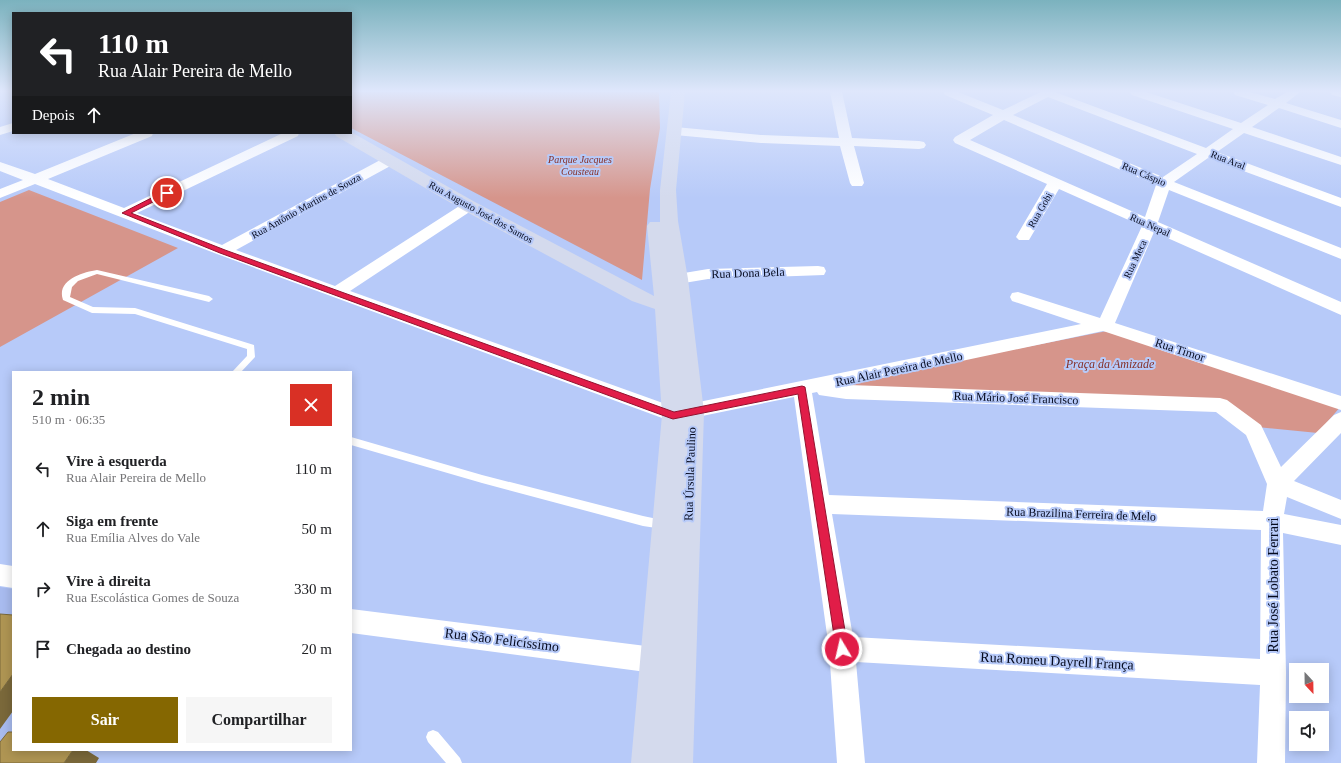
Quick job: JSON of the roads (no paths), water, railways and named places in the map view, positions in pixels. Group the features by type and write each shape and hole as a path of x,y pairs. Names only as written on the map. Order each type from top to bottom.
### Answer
{"main road":[{"name":"Rua Úrsula Paulino","path":"647,763 664,524 683,413 667,326 671,293 655,216 656,177 660,128"},
{"name":"Rua Úrsula Paulino","path":"675,128 668,190 671,293 683,413 678,763"},
{"name":"Rua Augusto José dos Santos","path":"342,134 469,206 623,289 644,299 671,293"},
{"path":"623,289 671,293"},
{"path":"644,299 657,312 667,326"}],"street":[{"path":"843,128 857,183"},
{"name":"Rua Nepal","path":"981,128 960,140 1341,309"},
{"name":"Rua Cáspio","path":"1032,128 1164,183 1341,254"},
{"name":"Rua Aral","path":"1142,128 1341,203"},
{"path":"1164,183 1241,128"},
{"path":"1244,128 1341,161"},
{"path":"675,131 761,139 918,145"},
{"path":"0,194 145,134"},
{"path":"125,213 291,134"},
{"name":"Rua Antônio Martins de Souza","path":"223,251 389,161"},
{"path":"0,166 223,251 683,413"},
{"name":"Rua Gobi","path":"1024,237 1055,183"},
{"name":"Rua Meca","path":"1105,325 1150,225 1164,183"},
{"path":"337,292 469,206"},
{"name":"Rua Dona Bela","path":"671,293 708,274 818,271"},
{"name":"Rua Timor","path":"1018,296 1341,403"},
{"name":"Rua Alair Pereira de Mello","path":"683,413 1105,325"},
{"path":"807,388 819,504 842,649 851,763"},
{"name":"Rua Mário José Francisco","path":"807,388 846,392 1220,405 1254,430 1278,484"},
{"path":"1341,420 1278,484 1341,510"},
{"name":"Rua José Lobato Ferrari","path":"1271,763 1273,673 1272,521 1278,484"},
{"name":"Rua Brazilina Ferreira de Melo","path":"819,504 1272,521 1341,536"},
{"path":"0,575 12,577"},
{"name":"Rua São Felicíssimo","path":"352,620 654,660"},
{"name":"Rua Romeu Dayrell França","path":"842,649 1273,673"}],"lane":[{"path":"209,299 97,272 87,274 73,280 66,290 66,298 92,310 135,312 251,347 251,357 237,371"},
{"path":"352,441 482,479 643,521 664,524"},
{"path":"433,737 455,763"}],"park label":[{"name":"Parque Jacques Cousteau","path":"580,164"},
{"name":"Praça da Amizade","path":"1110,364"}]}
